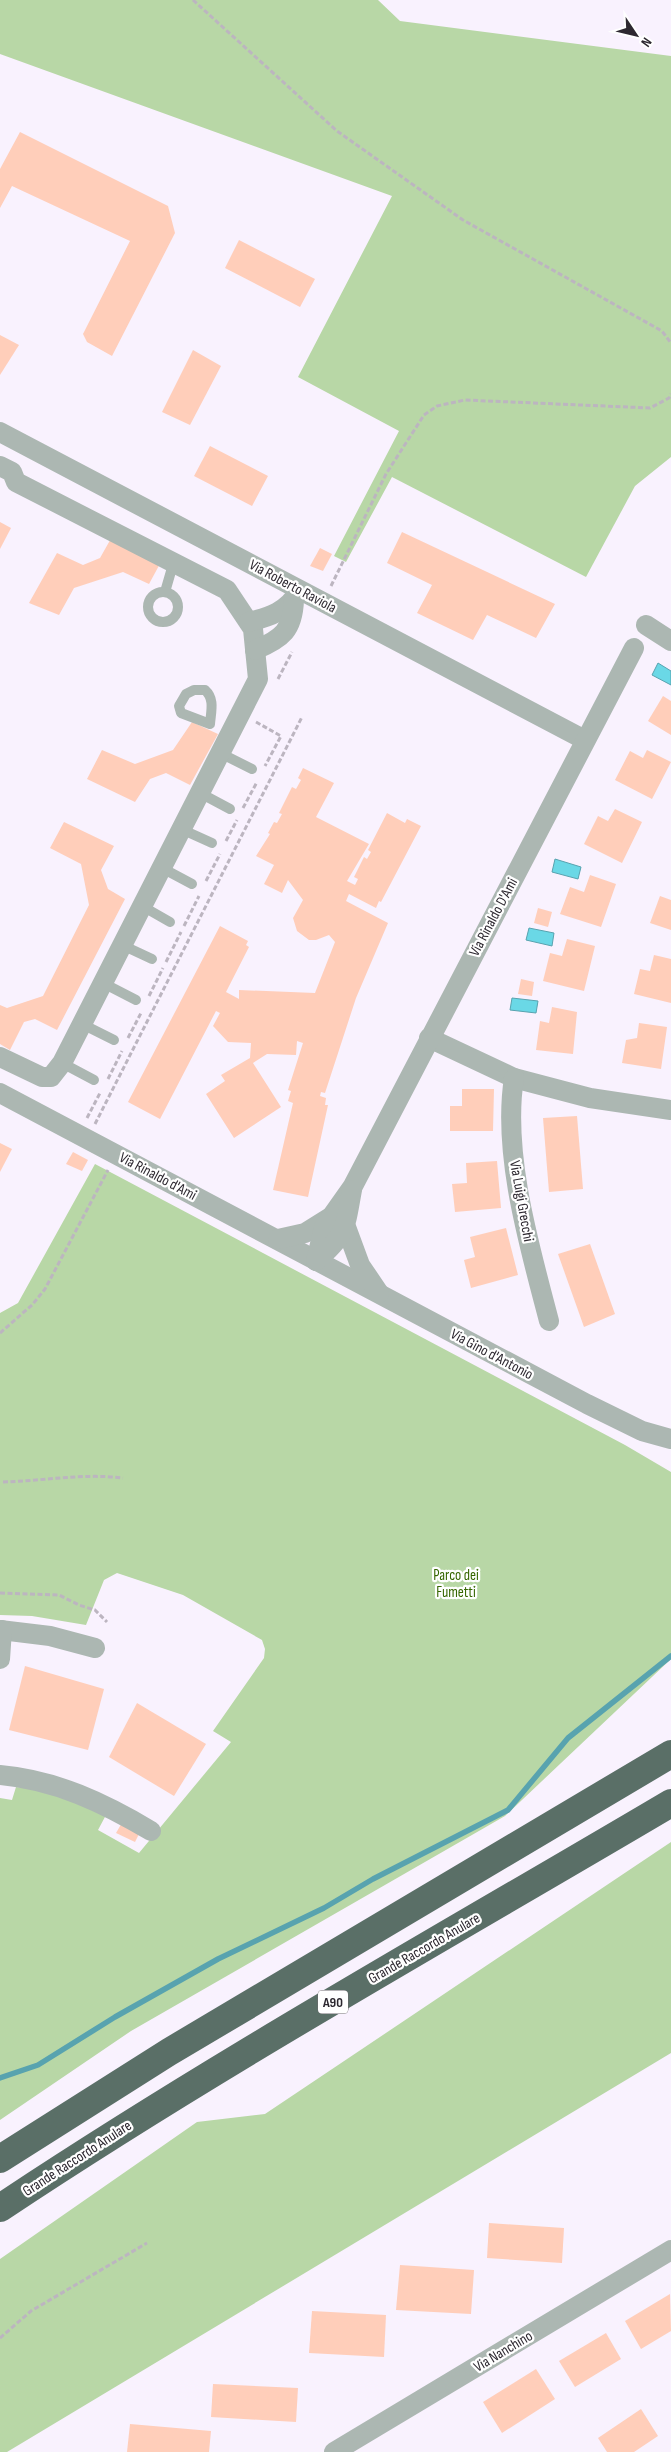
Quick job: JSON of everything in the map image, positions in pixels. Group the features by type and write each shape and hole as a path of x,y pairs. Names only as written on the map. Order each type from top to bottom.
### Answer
{"highway":[{"path":"0,2159 203,2032 671,1754"},
{"name":"Grande Raccordo Anulare","path":"0,2208 100,2142 251,2050 671,1803"}],"street":[{"name":"Via Roberto Raviola","path":"0,432 296,595 323,602 585,740"},
{"path":"0,466 12,472 16,482 174,561 227,590 254,629 258,679 220,735 200,793 62,1063 50,1077 42,1077 0,1057"},
{"path":"249,622 268,618 296,595"},
{"path":"255,650 284,635 294,617 296,595"},
{"path":"646,625 671,641"},
{"name":"Via Rinaldo D'Ami","path":"316,1260 322,1231 337,1223 352,1186 634,648"},
{"path":"429,1038 514,1078 590,1098 671,1110"},
{"name":"Via Luigi Grecchi","path":"514,1078 511,1108 514,1165 531,1252 549,1321"},
{"name":"Via Rinaldo d'Ami","path":"0,1093 316,1260"},
{"path":"337,1223 360,1265 382,1297"},
{"name":"Via Rinaldo D'Ami","path":"278,1240 337,1223"},
{"name":"Via Gino d'Antonio","path":"316,1260 382,1297 587,1404 642,1431 671,1439"},
{"path":"0,1659 1,1630 50,1636 95,1648"},
{"path":"0,1775 35,1780 80,1794 151,1831"},
{"name":"Via Nanchino","path":"334,2452 671,2250"}],"lane":[{"path":"165,592 174,561"},
{"path":"220,735 252,769"},
{"path":"200,793 230,809"},
{"path":"181,829 212,843"},
{"path":"162,868 192,884"},
{"path":"142,906 170,922"},
{"path":"122,945 152,959"},
{"path":"103,983 136,1000"},
{"path":"82,1024 114,1040"},
{"path":"62,1063 94,1080"}],"path":[{"path":"193,0 337,130 463,220 662,331 671,343"},
{"path":"323,602 386,474 424,415 437,406 465,400 650,408 669,398 671,394"},
{"path":"273,688 295,645"},
{"path":"260,713 256,722 280,736 263,771"},
{"path":"83,1137 302,717"},
{"path":"204,884 258,780"},
{"path":"106,1082 200,893"},
{"path":"83,1137 101,1091"},
{"path":"0,1333 32,1305 45,1289 116,1154"},
{"path":"2,1482 98,1475 123,1478"},
{"path":"2,1482 8,1479"},
{"path":"0,1593 59,1595 79,1605 95,1610 107,1622"},
{"path":"0,2338 31,2311 147,2243"}],"green space":[{"path":"0,0 378,0 400,21 671,56 671,457 635,486 586,577 392,477 346,562 334,556 399,431 298,377 392,196 0,54"},
{"name":"Parco dei Fumetti","path":"95,1164 625,1445 671,1472 671,1659 505,1816 131,2031 0,2120 0,1798 12,1800 16,1787 48,1791 106,1815 98,1830 139,1853 231,1742 213,1731 264,1658 265,1649 262,1640 183,1595 117,1573 104,1580 86,1625 32,1616 0,1615 0,1313 18,1303"},
{"path":"671,1842 671,2053 7,2452 0,2452 0,2259 197,2122 265,2114"}],"water":[{"path":"658,663 671,671 671,685 652,675"},
{"path":"555,859 581,867 578,879 552,872"},
{"path":"529,928 554,933 552,946 526,940"},
{"path":"512,998 538,1001 536,1013 510,1010"}],"building":[{"path":"20,132 168,206 175,233 112,356 87,342 83,334 130,241 12,186 0,208 0,169"},
{"path":"239,240 315,279 300,307 225,268"},
{"path":"0,335 19,345 0,375"},
{"path":"193,350 221,366 190,425 162,412"},
{"path":"210,446 268,476 252,506 194,476"},
{"path":"0,522 11,528 0,549"},
{"path":"402,532 555,604 536,638 487,615 473,640 417,613 432,585 387,563"},
{"path":"113,535 162,560 149,584 123,572 74,588 59,615 29,603 57,553 83,565 100,558"},
{"path":"320,548 332,554 323,571 310,566"},
{"path":"663,696 671,701 671,735 648,721"},
{"path":"192,722 218,734 190,785 166,773 150,779 135,802 87,779 102,750 135,764 173,750"},
{"path":"647,750 671,762 652,799 615,780 630,751 643,758"},
{"path":"303,768 334,783 316,817 369,844 347,881 355,885 358,879 354,877 364,857 367,859 371,852 368,850 387,813 405,823 407,819 421,826 376,908 349,894 346,901 388,923 356,998 325,1093 321,1092 320,1096 326,1098 325,1105 328,1105 308,1197 273,1190 293,1103 288,1101 291,1091 288,1090 303,1043 297,1041 296,1055 267,1054 253,1063 281,1107 234,1138 206,1094 225,1081 221,1075 250,1058 251,1043 228,1042 213,1026 220,1013 216,1011 160,1119 128,1102 220,926 248,941 246,945 249,947 226,992 239,999 239,990 315,993 335,942 329,935 316,940 309,940 297,931 293,918 303,900 288,880 282,893 264,884 274,865 256,856 270,834 268,833 274,822 277,823 282,814 279,813 292,787 296,789 301,780 298,778"},
{"path":"615,809 642,822 622,863 584,844 598,816 608,821"},
{"path":"64,822 114,846 101,870 108,889 125,899 57,1030 35,1019 24,1022 10,1050 0,1044 0,1005 7,1008 43,996 89,905 81,864 50,848"},
{"path":"590,875 616,884 601,927 560,914 570,887 584,892"},
{"path":"660,896 671,900 671,930 650,923"},
{"path":"538,908 552,912 548,927 534,923"},
{"path":"567,939 595,946 584,991 543,981 550,953 562,956"},
{"path":"654,955 671,959 671,1003 634,994 640,969 650,971"},
{"path":"521,979 534,982 532,996 518,994"},
{"path":"552,1007 577,1012 573,1054 536,1050 540,1021 549,1023"},
{"path":"639,1023 667,1027 661,1069 622,1063 626,1040 637,1038"},
{"path":"462,1089 494,1089 493,1131 450,1131 450,1106 462,1106"},
{"path":"577,1116 583,1189 549,1192 543,1118"},
{"path":"0,1143 12,1149 0,1172"},
{"path":"73,1152 88,1160 82,1171 66,1164"},
{"path":"497,1161 501,1208 455,1212 452,1184 467,1183 466,1163"},
{"path":"506,1228 518,1275 471,1288 464,1260 475,1257 470,1237"},
{"path":"590,1244 615,1314 584,1327 558,1254"},
{"path":"25,1666 104,1689 88,1750 9,1730"},
{"path":"137,1703 206,1744 174,1796 109,1757"},
{"path":"123,1821 140,1832 135,1842 116,1833"},
{"path":"489,2223 564,2228 562,2263 487,2258"},
{"path":"400,2265 474,2270 471,2314 396,2310"},
{"path":"670,2294 671,2331 641,2349 625,2321"},
{"path":"312,2311 386,2315 384,2357 309,2353"},
{"path":"606,2333 621,2359 575,2387 559,2361"},
{"path":"536,2369 555,2399 502,2433 483,2402"},
{"path":"213,2384 298,2388 296,2422 211,2417"},
{"path":"641,2409 658,2436 634,2452 607,2452 598,2438"},
{"path":"130,2424 211,2431 209,2452 127,2452"}],"waterway":[{"path":"0,2078 38,2065 115,2017 218,1959 324,1908 373,1879 508,1810 568,1738 671,1656"}]}
